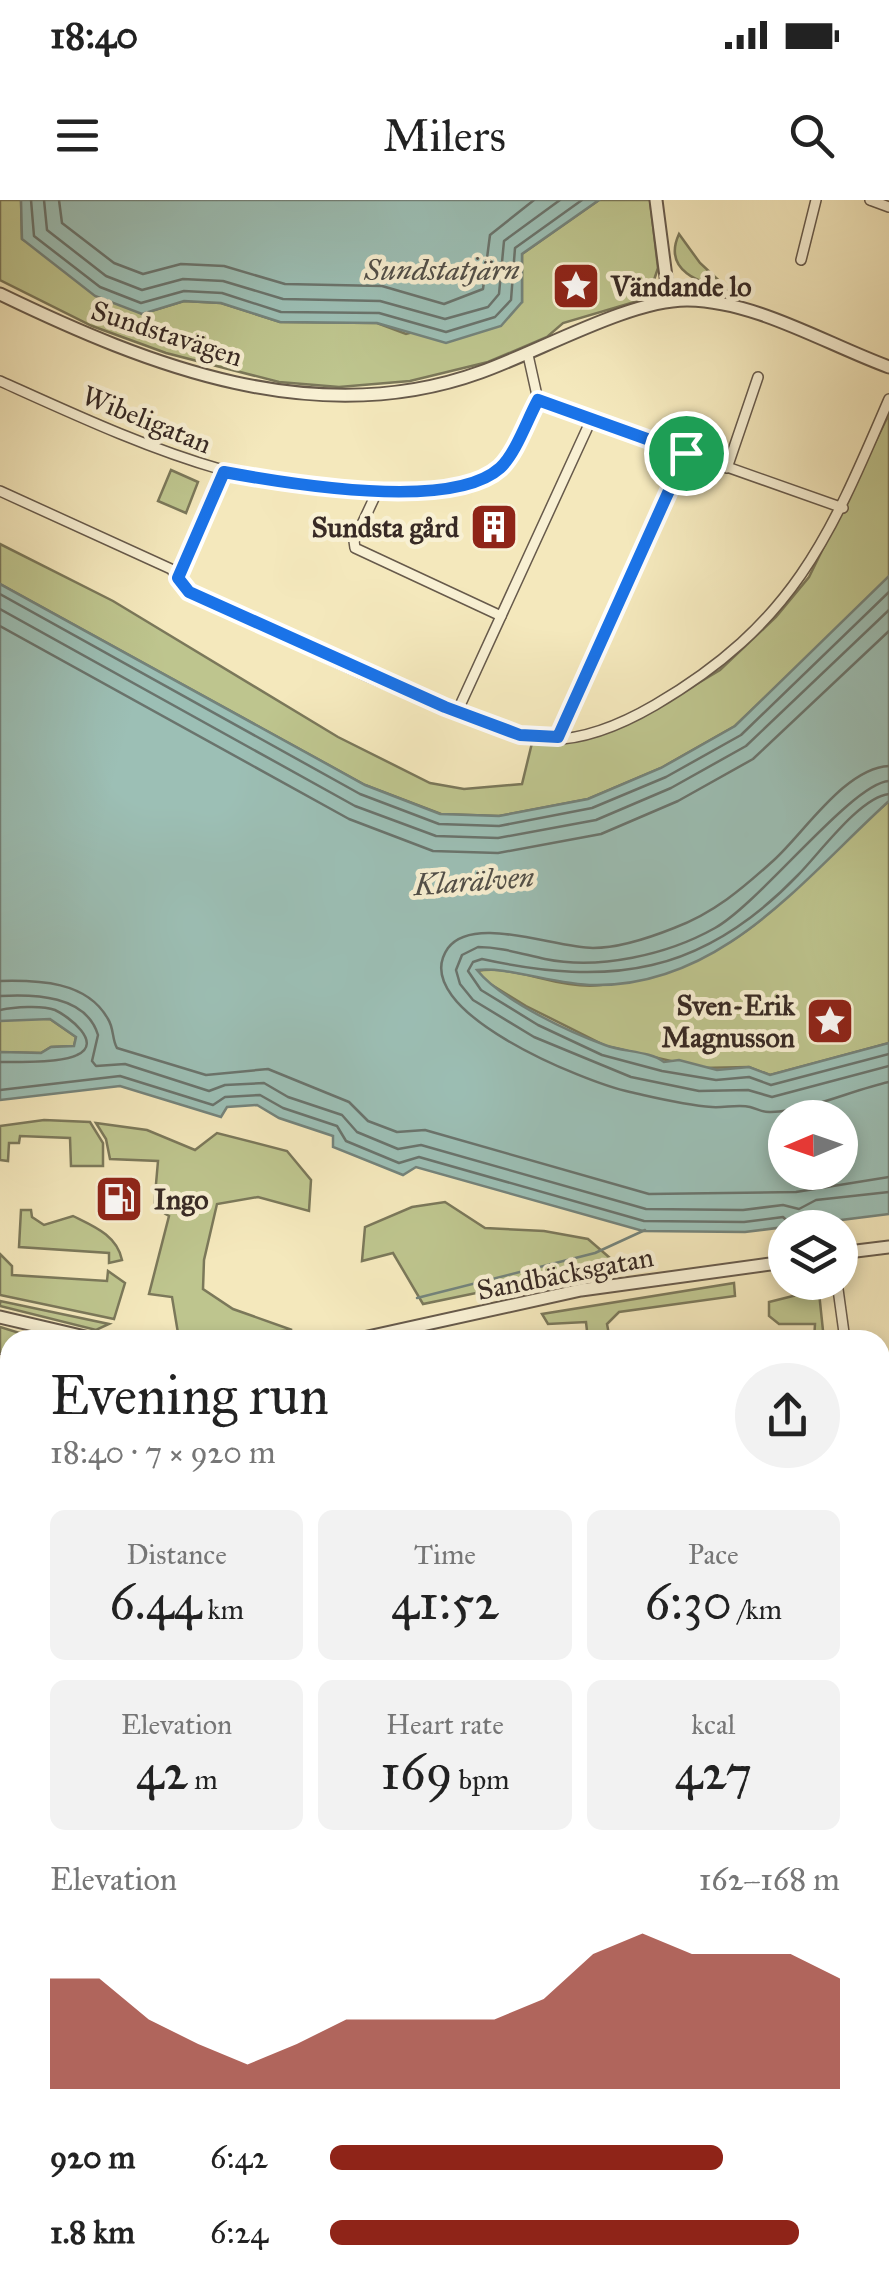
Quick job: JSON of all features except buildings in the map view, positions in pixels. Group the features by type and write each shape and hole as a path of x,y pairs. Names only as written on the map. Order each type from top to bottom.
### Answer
{"street":[{"path":"656,200 668,300 729,305 889,368"},
{"path":"801,260 816,200"},
{"path":"870,200 889,206"},
{"name":"Sundstavägen","path":"0,294 144,358 247,386 343,397 408,391 528,355 668,300"},
{"path":"528,355 538,400 843,508"},
{"path":"726,468 758,377"},
{"name":"Wibeligatan","path":"0,382 165,455 224,472 326,490 377,492 474,481 500,468 538,400"},
{"path":"0,490 170,569 189,592 457,712 520,735 558,737 596,732 643,712 723,660 790,592 843,508 889,399"},
{"path":"457,712 590,420"},
{"path":"558,737 686,453"},
{"path":"178,578 224,472"},
{"path":"377,492 354,541 355,548 501,616"},
{"path":"858,1251 889,1247"},
{"name":"Sandbäcksgatan","path":"399,1330 581,1290 768,1264"},
{"path":"839,1300 843,1330"},
{"path":"0,1317 55,1330"}],"green space":[{"path":"0,200 21,200 22,239 142,314 184,301 221,303 280,322 377,323 406,334 522,302 522,254 599,200 650,200 658,268 648,298 563,323 547,337 488,362 410,381 339,387 279,382 166,353 92,326 0,280"},
{"path":"679,234 700,263 729,290 696,279 680,266 675,247"},
{"path":"889,414 889,576 885,583 735,726 661,768 588,799 499,816 441,814 365,785 0,584 0,544 113,601 338,737 430,783 464,789 522,784 532,743 577,741 655,709 720,670 776,617 809,577"},
{"path":"171,470 198,482 186,513 158,501"},
{"path":"889,801 889,1043 770,1075 749,1067 701,1068 606,1046 526,1006 487,982 477,971 506,971 585,986 652,975 695,960 731,941 762,918"},
{"path":"50,1019 76,1037 74,1046 51,1047 41,1053 0,1052 0,1021"},
{"path":"44,1120 90,1122 103,1143 103,1166 71,1166 70,1138 20,1136 19,1143 9,1143 8,1161 0,1160 0,1126"},
{"path":"96,1123 147,1130 195,1150 217,1133 287,1151 311,1180 309,1211 258,1197 217,1204 204,1260 203,1289 233,1309 292,1330 178,1330 172,1297 149,1294 169,1216 154,1207 158,1161 110,1159 106,1139"},
{"path":"445,1202 485,1228 544,1231 588,1239 617,1264 423,1304 393,1253 362,1261 365,1227 412,1207"},
{"path":"21,1210 31,1210 32,1217 44,1225 73,1216 110,1238 122,1260 109,1263 109,1253 19,1247"},
{"path":"0,1254 12,1266 12,1275 107,1281 108,1271 125,1283 114,1319 0,1295"},
{"path":"734,1283 735,1296 619,1312 607,1324 608,1330 587,1330 586,1322 548,1324 542,1314"},
{"path":"820,1300 823,1330 815,1330 815,1324 779,1324 769,1316 769,1302"},
{"path":"0,1301 109,1324 96,1330 0,1306"}],"water":[{"name":"Sundstatjärn","path":"21,200 599,200 522,254 522,302 501,326 446,343 377,323 280,322 221,303 184,301 142,314 95,296 22,239"},
{"name":"Klarälven","path":"889,576 889,801 825,863 758,923 721,948 682,968 640,981 594,985 477,970 502,993 555,1023 605,1045 664,1062 679,1060 717,1070 749,1067 770,1075 889,1043 889,1214 858,1218 858,1210 768,1210 768,1229 643,1231 416,1167 403,1175 333,1147 333,1136 279,1118 257,1105 227,1107 221,1117 120,1086 0,1100 0,1052 41,1053 51,1047 74,1046 76,1037 50,1019 0,1021 0,584 365,785 440,814 499,816 588,799 661,768 735,726"}],"waterway":[{"path":"417,1298 595,1253 645,1230"}],"place":[{"name":"Vändande lo","path":"576,286"},
{"name":"Sundsta gård","path":"494,527"},
{"name":"Sven-Erik Magnusson","path":"830,1021"},
{"name":"Ingo","path":"119,1199"}],"route":[{"path":"538,400 686,453 558,737 537,739 520,735 445,707 189,592 178,578 224,472 322,490 366,492 474,481 500,468 538,400"}]}
